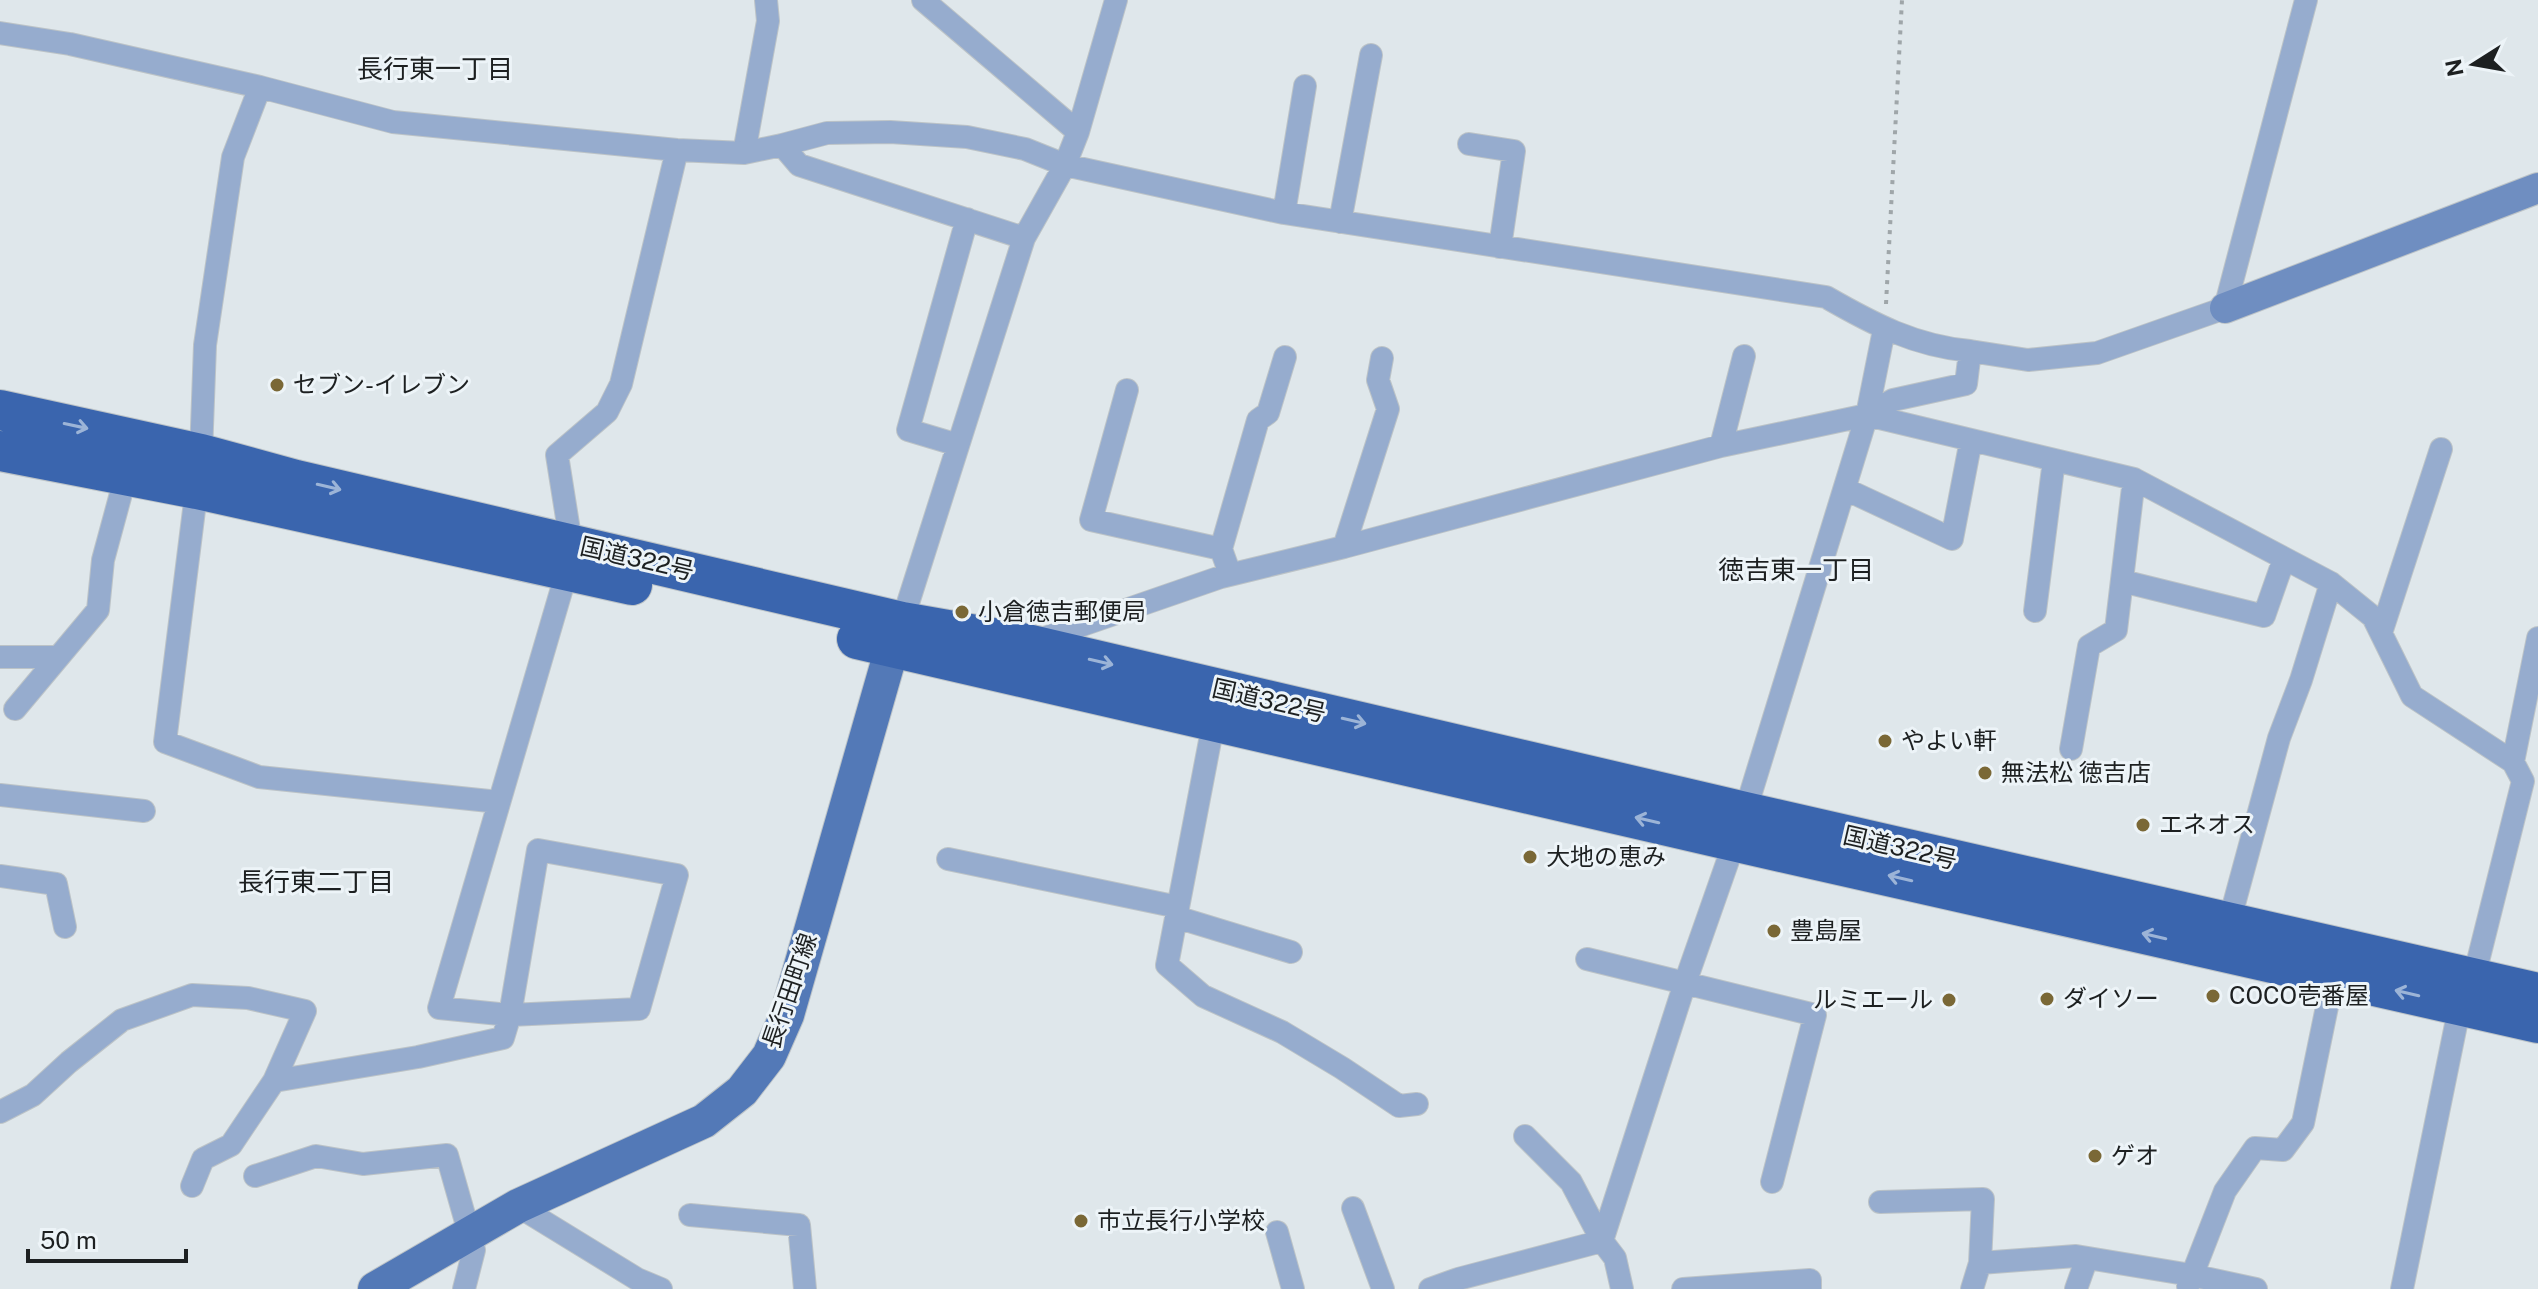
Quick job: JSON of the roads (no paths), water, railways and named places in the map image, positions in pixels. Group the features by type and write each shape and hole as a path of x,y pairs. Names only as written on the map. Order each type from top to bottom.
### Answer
{"highway":[{"name":"国道322号","path":"0,410 199,471 569,557 761,613 897,635 1027,644 1739,826"},
{"name":"国道322号","path":"0,451 126,475 199,471"},
{"name":"国道322号","path":"897,635 1214,720 1739,826 2467,991 2538,993"},
{"name":"国道322号","path":"2467,991 2538,1023"}],"main road":[{"name":"長行田町線","path":"375,1289 518,1206 704,1121 742,1091 769,1056 787,1015 897,635"}],"street":[{"path":"744,153 768,21 766,0"},
{"path":"923,0 1078,132"},
{"path":"897,635 1024,238 1065,165 1078,132 1116,0"},
{"path":"2225,308 2306,0"},
{"path":"0,33 70,44 260,87 393,122 677,150 744,153 827,133 890,132 967,137 1025,149 1065,165 1284,213 1826,297 1884,330 1947,349 2028,360 2097,353 2225,308 2538,188"},
{"path":"1340,222 1371,55"},
{"path":"1284,213 1305,86"},
{"path":"260,87 233,157 205,345 199,471 165,742 259,777 499,802"},
{"path":"1469,144 1514,151 1500,247"},
{"path":"782,145 799,165 1024,238"},
{"path":"274,1081 418,1057 503,1038 510,1015 538,850 677,875 639,1009 510,1015 439,1008 569,557 557,455 607,412 621,384 677,150"},
{"path":"958,445 908,430 967,219"},
{"path":"1602,1241 1739,826 1845,489 1867,415 1884,330"},
{"path":"1027,644 1230,574 1344,547 1721,446 1867,415 1893,400 1966,384 1970,351"},
{"path":"1721,446 1744,356"},
{"path":"1230,574 1221,549 1258,420 1268,413 1285,357"},
{"path":"1344,547 1388,409 1378,380 1382,358"},
{"path":"1127,390 1091,520 1221,549"},
{"path":"1867,415 2134,479 2331,583 2373,617 2412,696 2525,776"},
{"path":"1845,489 1952,539 1971,440"},
{"path":"2381,633 2441,449"},
{"path":"2035,611 2054,460"},
{"path":"15,709 98,610 103,560 126,475"},
{"path":"2071,749 2089,646 2116,630 2134,479"},
{"path":"2122,581 2264,616 2284,559"},
{"path":"2225,937 2279,738 2301,680 2331,583"},
{"path":"2402,1289 2467,991 2525,776 2538,638"},
{"path":"0,657 58,657"},
{"path":"1214,720 1167,965 1203,996 1282,1032 1399,1106 1417,1104"},
{"path":"0,795 144,811"},
{"path":"948,859 1177,912 1291,952"},
{"path":"0,876 56,884 65,927"},
{"path":"1587,959 1815,1015 1772,1182"},
{"path":"2189,1282 2225,1191 2255,1148 2283,1150 2303,1123 2337,962"},
{"path":"0,1112 33,1095 122,1020 192,995 248,998 305,1011 274,1081 231,1145 203,1159 192,1186"},
{"path":"1525,1136 1571,1182 1602,1241 1615,1258 1622,1289"},
{"path":"255,1176 316,1156 363,1164 447,1155 474,1250 464,1289"},
{"path":"1880,1202 1983,1199 1980,1263 1972,1289"},
{"path":"518,1206 637,1279 661,1289"},
{"path":"1353,1208 1383,1289"},
{"path":"690,1215 799,1225 805,1289"},
{"path":"1277,1232 1293,1289"},
{"path":"1430,1289 1461,1284 1602,1241"},
{"path":"1980,1263 2076,1256 2189,1282 2256,1289"},
{"path":"2076,1289 2087,1258"},
{"path":"1683,1289 1810,1280 1810,1289"}],"place":[{"name":"セブン-イレブン","path":"277,385"},
{"name":"小倉徳吉郵便局","path":"962,612"},
{"name":"やよい軒","path":"1885,741"},
{"name":"無法松 徳吉店","path":"1985,773"},
{"name":"エネオス","path":"2143,825"},
{"name":"大地の恵み","path":"1530,857"},
{"name":"豊島屋","path":"1774,931"},
{"name":"COCO壱番屋","path":"2213,996"},
{"name":"ダイソー","path":"2047,999"},
{"name":"ルミエール","path":"1949,1000"},
{"name":"ゲオ","path":"2095,1156"},
{"name":"市立長行小学校","path":"1081,1221"}],"district":[{"name":"長行東一丁目","path":"435,69"},
{"name":"徳吉東一丁目","path":"1796,570"},
{"name":"長行東二丁目","path":"316,882"}]}
